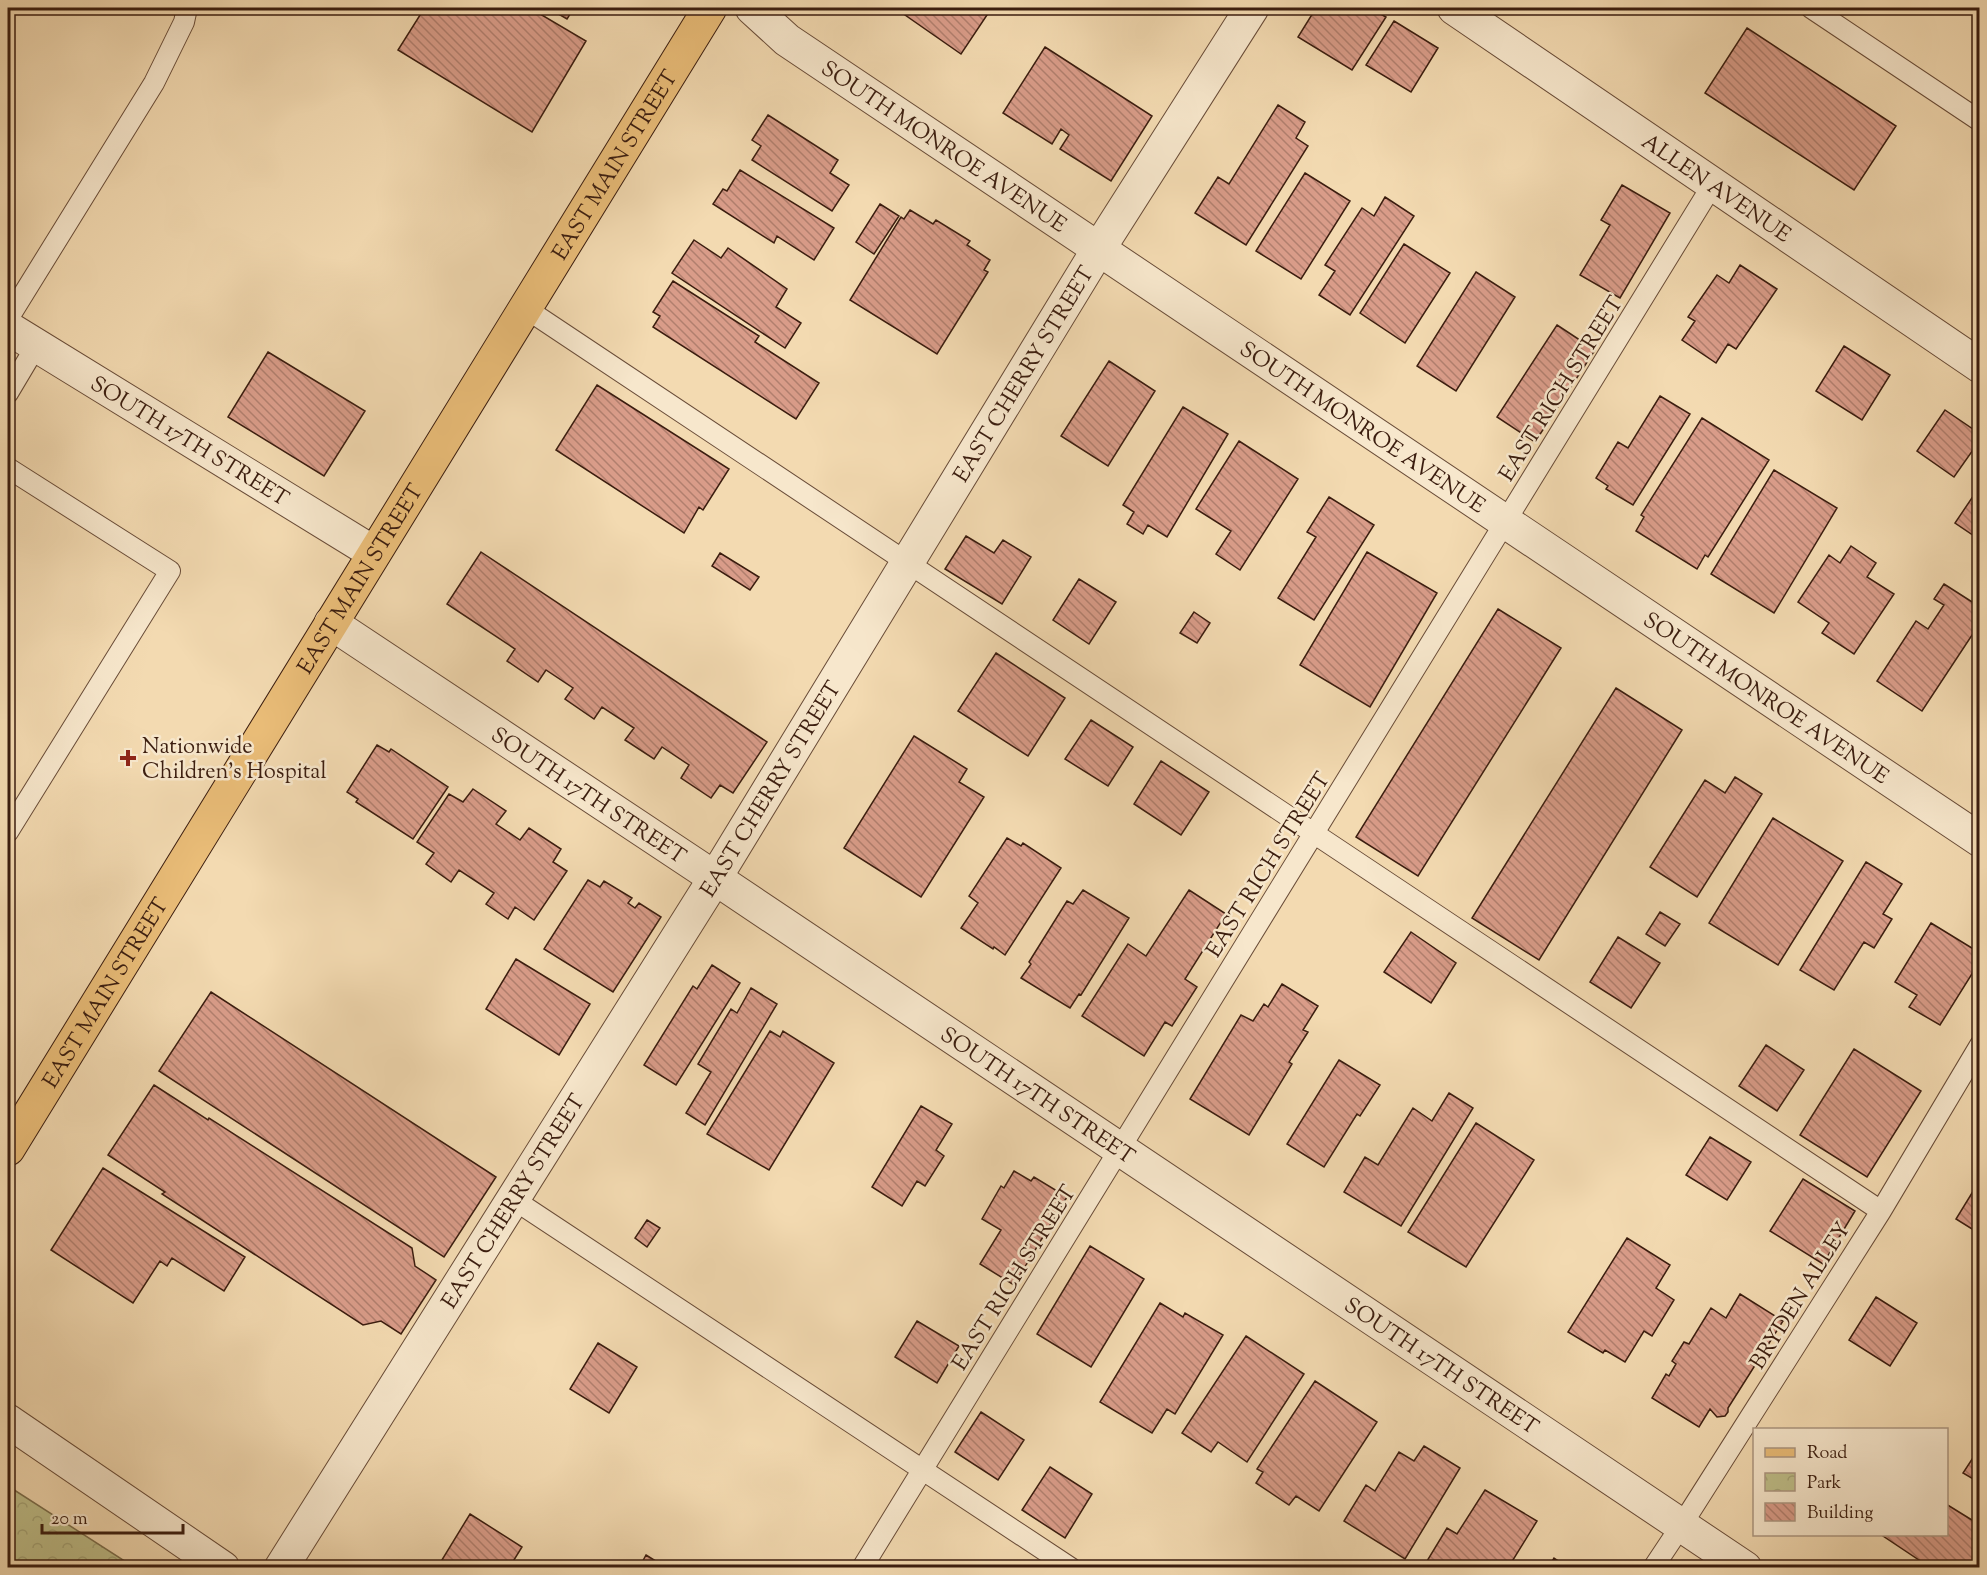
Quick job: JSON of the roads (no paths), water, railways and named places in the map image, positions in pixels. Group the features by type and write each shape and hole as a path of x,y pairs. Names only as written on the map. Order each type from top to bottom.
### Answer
{"main road":[{"name":"EAST MAIN STREET","path":"8,1149 710,8"}],"street":[{"name":"SOUTH MONROE AVENUE","path":"752,8 787,40 1980,840"},
{"name":"EAST CHERRY STREET","path":"281,1568 715,878 1098,250 1252,8"},
{"name":"ALLEN AVENUE","path":"1454,8 1980,366"},
{"name":"SOUTH 17TH STREET","path":"8,328 374,553"},
{"name":"SOUTH 17TH STREET","path":"331,624 715,878 1745,1568"},
{"path":"8,1421 223,1568"}],"lane":[{"path":"8,319 154,84 184,22 187,8"},
{"path":"1811,8 1980,121"},
{"name":"EAST RICH STREET","path":"862,1568 1713,184"},
{"path":"525,308 1881,1211"},
{"path":"8,393 36,346"},
{"path":"8,468 170,571 8,832"},
{"name":"BRYDEN ALLEY","path":"1653,1568 1881,1211 1980,1045"},
{"path":"513,1199 1071,1568"}],"place":[{"name":"Nationwide Children's Hospital","path":"128,758"}]}
